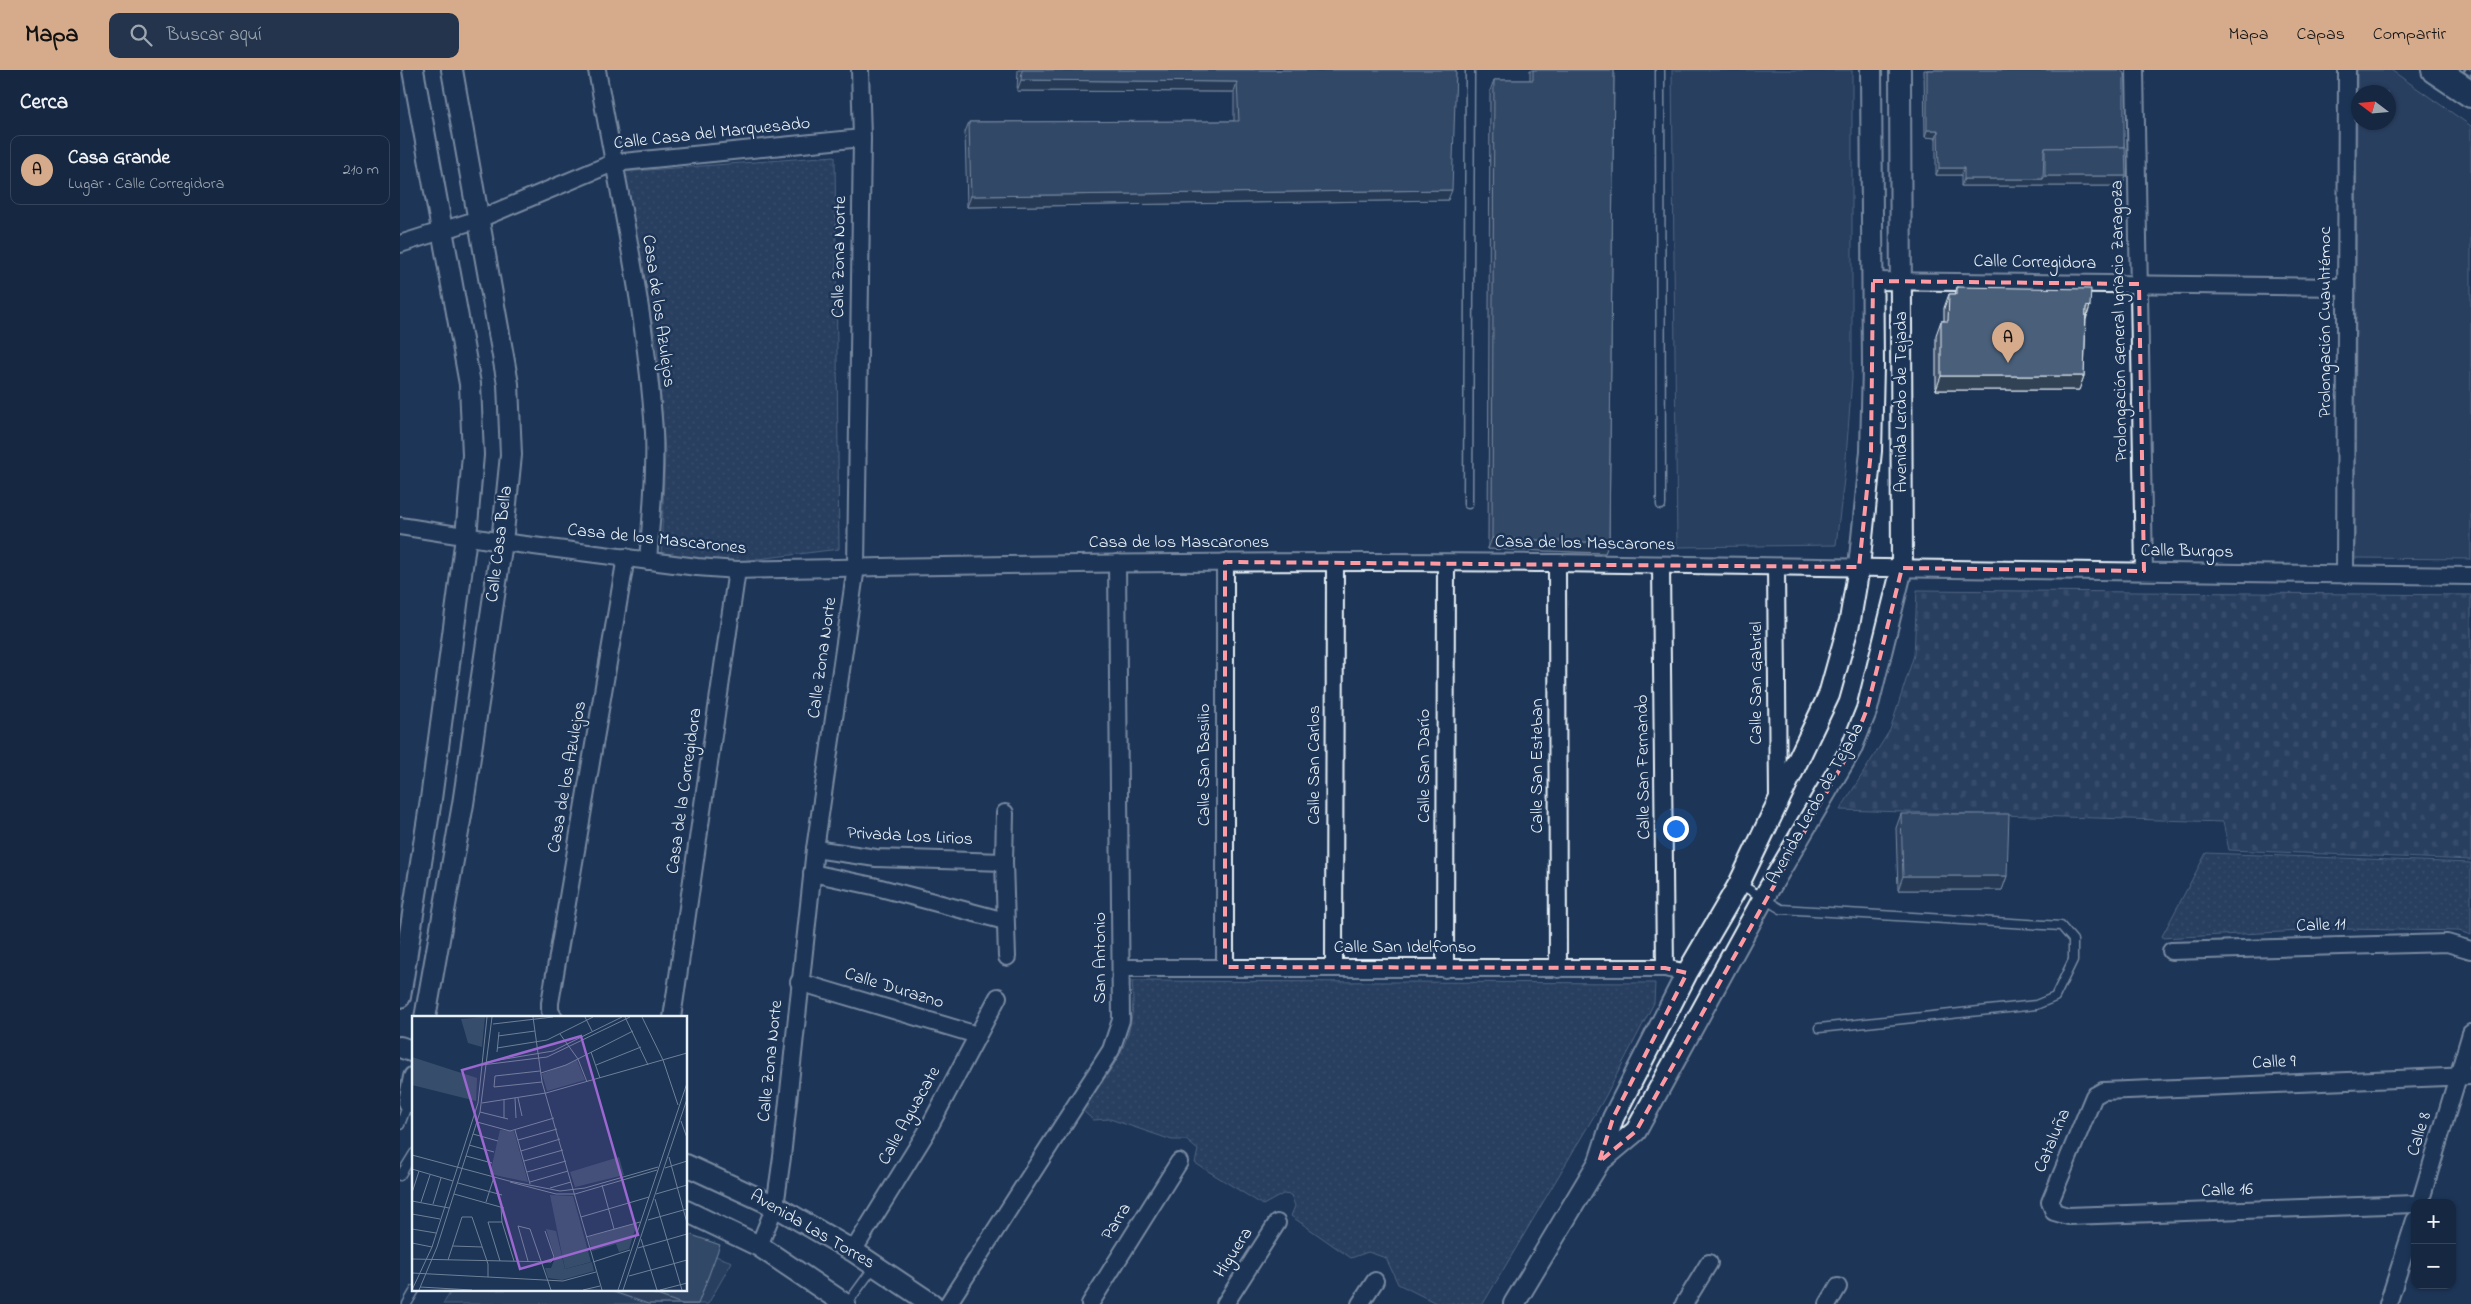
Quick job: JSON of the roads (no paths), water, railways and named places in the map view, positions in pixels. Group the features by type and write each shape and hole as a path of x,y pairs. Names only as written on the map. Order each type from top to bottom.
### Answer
{"highway":[{"path":"2435,70 2471,94"}],"street":[{"name":"Calle Casa Bella","path":"400,997 432,799 466,538 473,455 470,384 413,70"},
{"name":"Calle Casa Bella","path":"425,1016 463,804 502,542 511,455 508,384 452,70"},
{"name":"Casa de los Azulejos","path":"597,70 648,361 654,434 648,561"},
{"name":"Calle Zona Norte","path":"759,1246 774,1206 782,1158 814,849 856,568 862,138 860,70"},
{"name":"Avenida Lerdo de Tejada","path":"1517,1303 1599,1162 1613,1118 1687,973 1739,884 1829,695 1850,620 1859,567 1871,451 1873,281 1871,70"},
{"name":"Avenida Lerdo de Tejada","path":"1599,1162 1636,1131 1763,899 1851,749 1867,710 1902,568 1900,70"},
{"name":"Prolongación General Ignacio Zaragoza","path":"2136,70 2144,571"},
{"name":"Prolongación Cuauhtémoc","path":"2344,575 2347,70"},
{"name":"Calle Casa del Marquesado","path":"400,244 479,219 613,163 862,138"},
{"name":"Calle Corregidora","path":"1873,281 2346,287"},
{"name":"Casa de los Mascarones","path":"400,526 466,538 737,570 1225,562 1557,563 1661,566 1859,567"},
{"name":"Casa de los Azulejos","path":"552,1010 626,557"},
{"name":"Calle San Basilio","path":"1224,967 1225,562"},
{"name":"Calle San Carlos","path":"1334,968 1335,562"},
{"name":"San Antonio","path":"948,1304 1111,1050 1121,1020 1117,563"},
{"name":"Calle San Darío","path":"1446,563 1446,969"},
{"name":"Calle San Esteban","path":"1557,563 1558,969"},
{"name":"Calle San Fernando","path":"1661,566 1666,968"},
{"name":"Calle San Gabriel","path":"1776,566 1778,799"},
{"name":"Calle Burgos","path":"1859,567 2471,576"},
{"name":"Casa de la Corregidora","path":"672,1016 737,570"},
{"path":"432,799 463,804"},
{"path":"1005,813 1004,862 1007,957"},
{"name":"Privada Los Lirios","path":"814,849 876,858 1004,862"},
{"path":"873,886 876,858"},
{"path":"812,873 873,886 1005,921"},
{"name":"Calle 11","path":"2171,951 2447,943 2471,950"},
{"name":"Calle San Idelfonso","path":"1122,968 1666,968 1687,973"},
{"name":"Calle Durazno","path":"799,982 977,1035"},
{"name":"Calle Aguacate","path":"853,1251 926,1133 998,997"},
{"path":"2465,1076 2471,1033"},
{"path":"400,1047 412,1051"},
{"name":"Calle 9","path":"2094,1096 2111,1089 2465,1076"},
{"name":"Calle 8","path":"2421,1199 2465,1076"},
{"path":"407,1101 412,1084"},
{"name":"Cataluña","path":"2050,1202 2094,1096"},
{"name":"Parra","path":"1090,1304 1179,1162"},
{"name":"Avenida Las Torres","path":"688,1166 774,1206 853,1251 932,1304"},
{"name":"Calle 16","path":"2050,1202 2054,1212 2068,1216 2411,1204"},
{"path":"688,1212 759,1246 846,1304"},
{"name":"Higuera","path":"1225,1304 1277,1223"},
{"path":"2388,1304 2411,1232"},
{"path":"1684,1304 1709,1263"},
{"path":"1360,1304 1375,1281"},
{"path":"1828,1304 1838,1287"}],"lane":[{"path":"1468,504 1470,70"},
{"path":"1660,70 1661,505"},
{"path":"1739,884 1781,909 2061,926 2073,940 2073,960 2056,997 2036,1005 1818,1028"},
{"path":"400,1125 407,1101"},
{"path":"400,1176 412,1156"},
{"path":"846,1304 875,1265"},
{"path":"407,1304 414,1292"}],"railway":[{"path":"2466,70 2471,73"}],"place":[{"name":"Casa Grande","path":"2008,363"}]}
